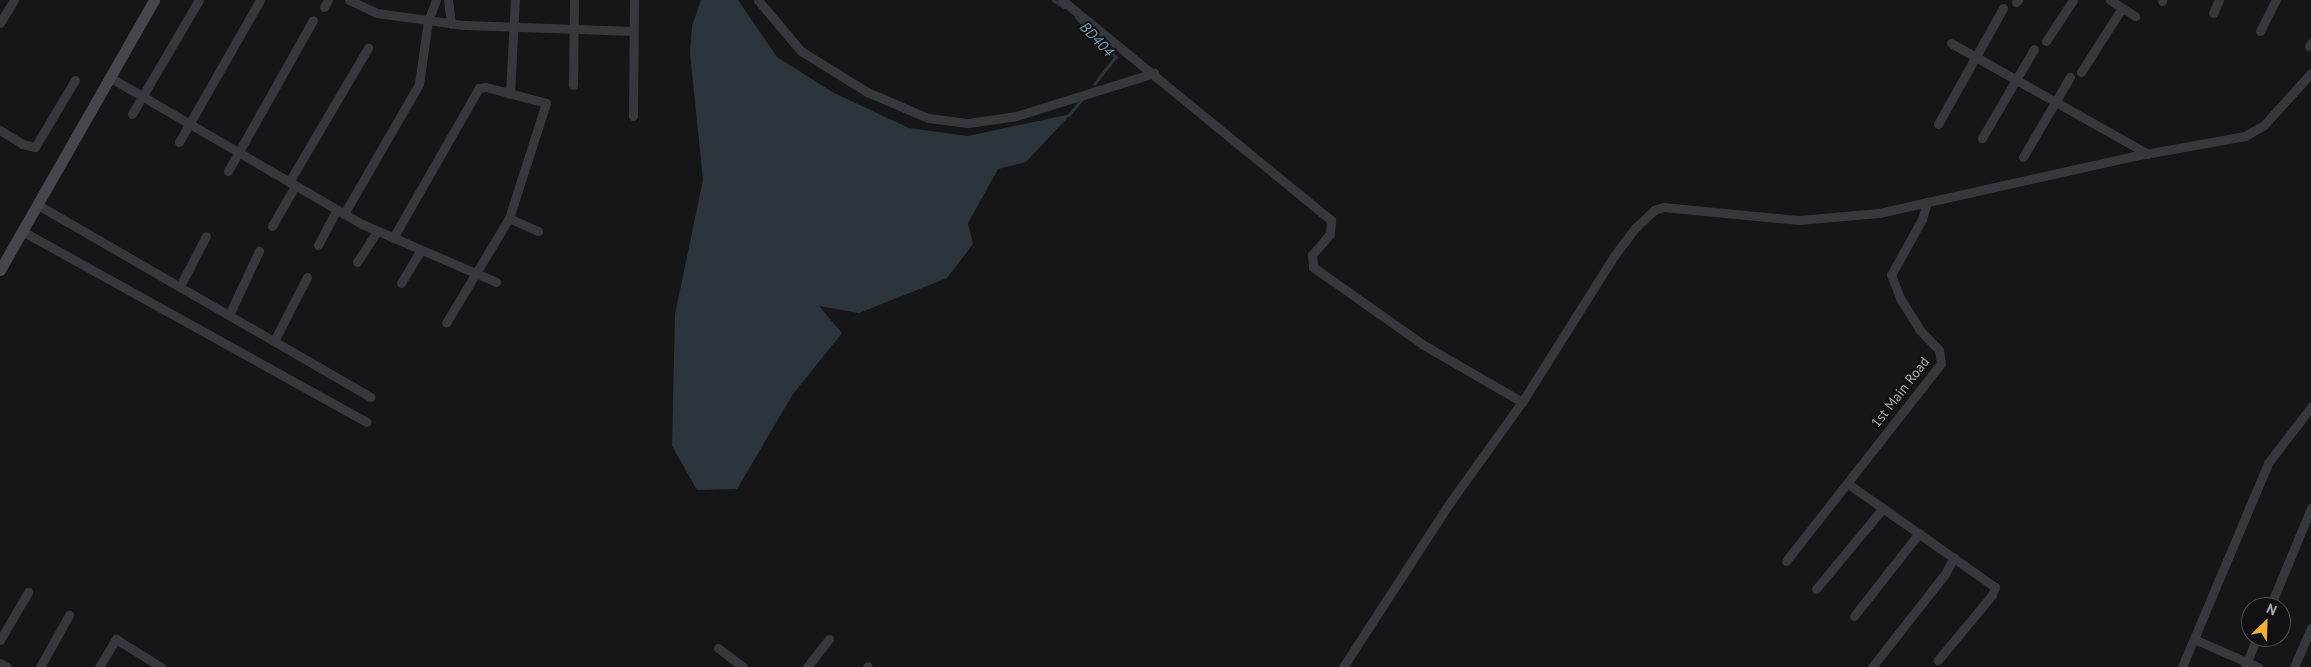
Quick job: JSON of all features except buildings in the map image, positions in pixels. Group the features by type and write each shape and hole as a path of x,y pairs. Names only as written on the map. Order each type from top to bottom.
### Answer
{"street":[{"path":"0,23 14,0"},
{"path":"0,270 154,0"},
{"path":"132,114 198,0"},
{"path":"179,142 260,0"},
{"path":"349,0 428,21 451,24 514,28 633,31"},
{"path":"318,245 419,84 428,21 436,0"},
{"path":"448,0 451,24"},
{"path":"510,94 515,0"},
{"path":"572,86 574,0"},
{"path":"633,116 634,0"},
{"path":"758,0 802,52 867,92 928,118 968,123 1016,116 1154,73"},
{"path":"1062,0 1154,73 1287,187 1330,220 1330,234 1312,255 1313,267 1422,344 1522,402"},
{"path":"2046,41 2073,0"},
{"path":"2110,0 2135,16"},
{"path":"2213,12 2220,0"},
{"path":"2260,31 2276,0"},
{"path":"1938,124 2003,8"},
{"path":"2081,72 2122,8"},
{"path":"228,171 313,20"},
{"path":"1952,42 2148,154"},
{"path":"272,226 292,184 368,48"},
{"path":"1982,138 2034,49"},
{"path":"1343,667 1451,501 1522,402 1614,256 1635,228 1654,210 1663,207 1738,217 1800,220 1879,213 2148,154 2245,136 2264,125 2311,74"},
{"path":"2023,158 2070,77"},
{"path":"111,78 340,212 420,251 496,282"},
{"path":"0,130 22,144 35,147 75,80"},
{"path":"393,238 479,88 486,87 546,103 509,218 446,323"},
{"name":"1st Main Road","path":"1786,561 1941,363 1939,350 1920,330 1900,298 1891,275 1922,219 1927,202"},
{"path":"38,204 371,397"},
{"path":"509,218 538,231"},
{"path":"22,231 367,422"},
{"path":"358,262 377,231"},
{"path":"180,286 206,236"},
{"path":"229,315 259,251"},
{"path":"401,283 420,251"},
{"path":"274,341 308,277"},
{"path":"2182,667 2268,462 2311,407"},
{"path":"1847,483 1995,586 1992,595 1938,660"},
{"path":"1816,589 1883,508"},
{"path":"2274,597 2311,508"},
{"path":"1854,616 1919,532"},
{"path":"1872,667 1946,574 1954,557"},
{"path":"0,640 28,592"},
{"path":"40,667 69,615"},
{"path":"2294,667 2311,628"},
{"path":"807,667 829,638"},
{"path":"99,667 116,639 161,667"},
{"path":"2194,639 2246,665 2258,667"},
{"path":"2246,665 2253,647"},
{"path":"718,648 743,667"},
{"path":"0,663 7,667"}],"shaded area":[{"path":"701,0 738,0 777,57 834,93 909,128 968,136 1071,114 1026,162 998,169 968,223 973,244 947,278 859,313 819,306 842,333 793,394 737,489 697,490 672,446 675,314 703,180 690,53 692,26"}],"waterway":[{"name":"BD404","path":"1053,0 1064,7"},
{"name":"BD404","path":"1076,17 1116,57 1095,84"},
{"name":"BD404","path":"1069,115 1083,98"}]}
